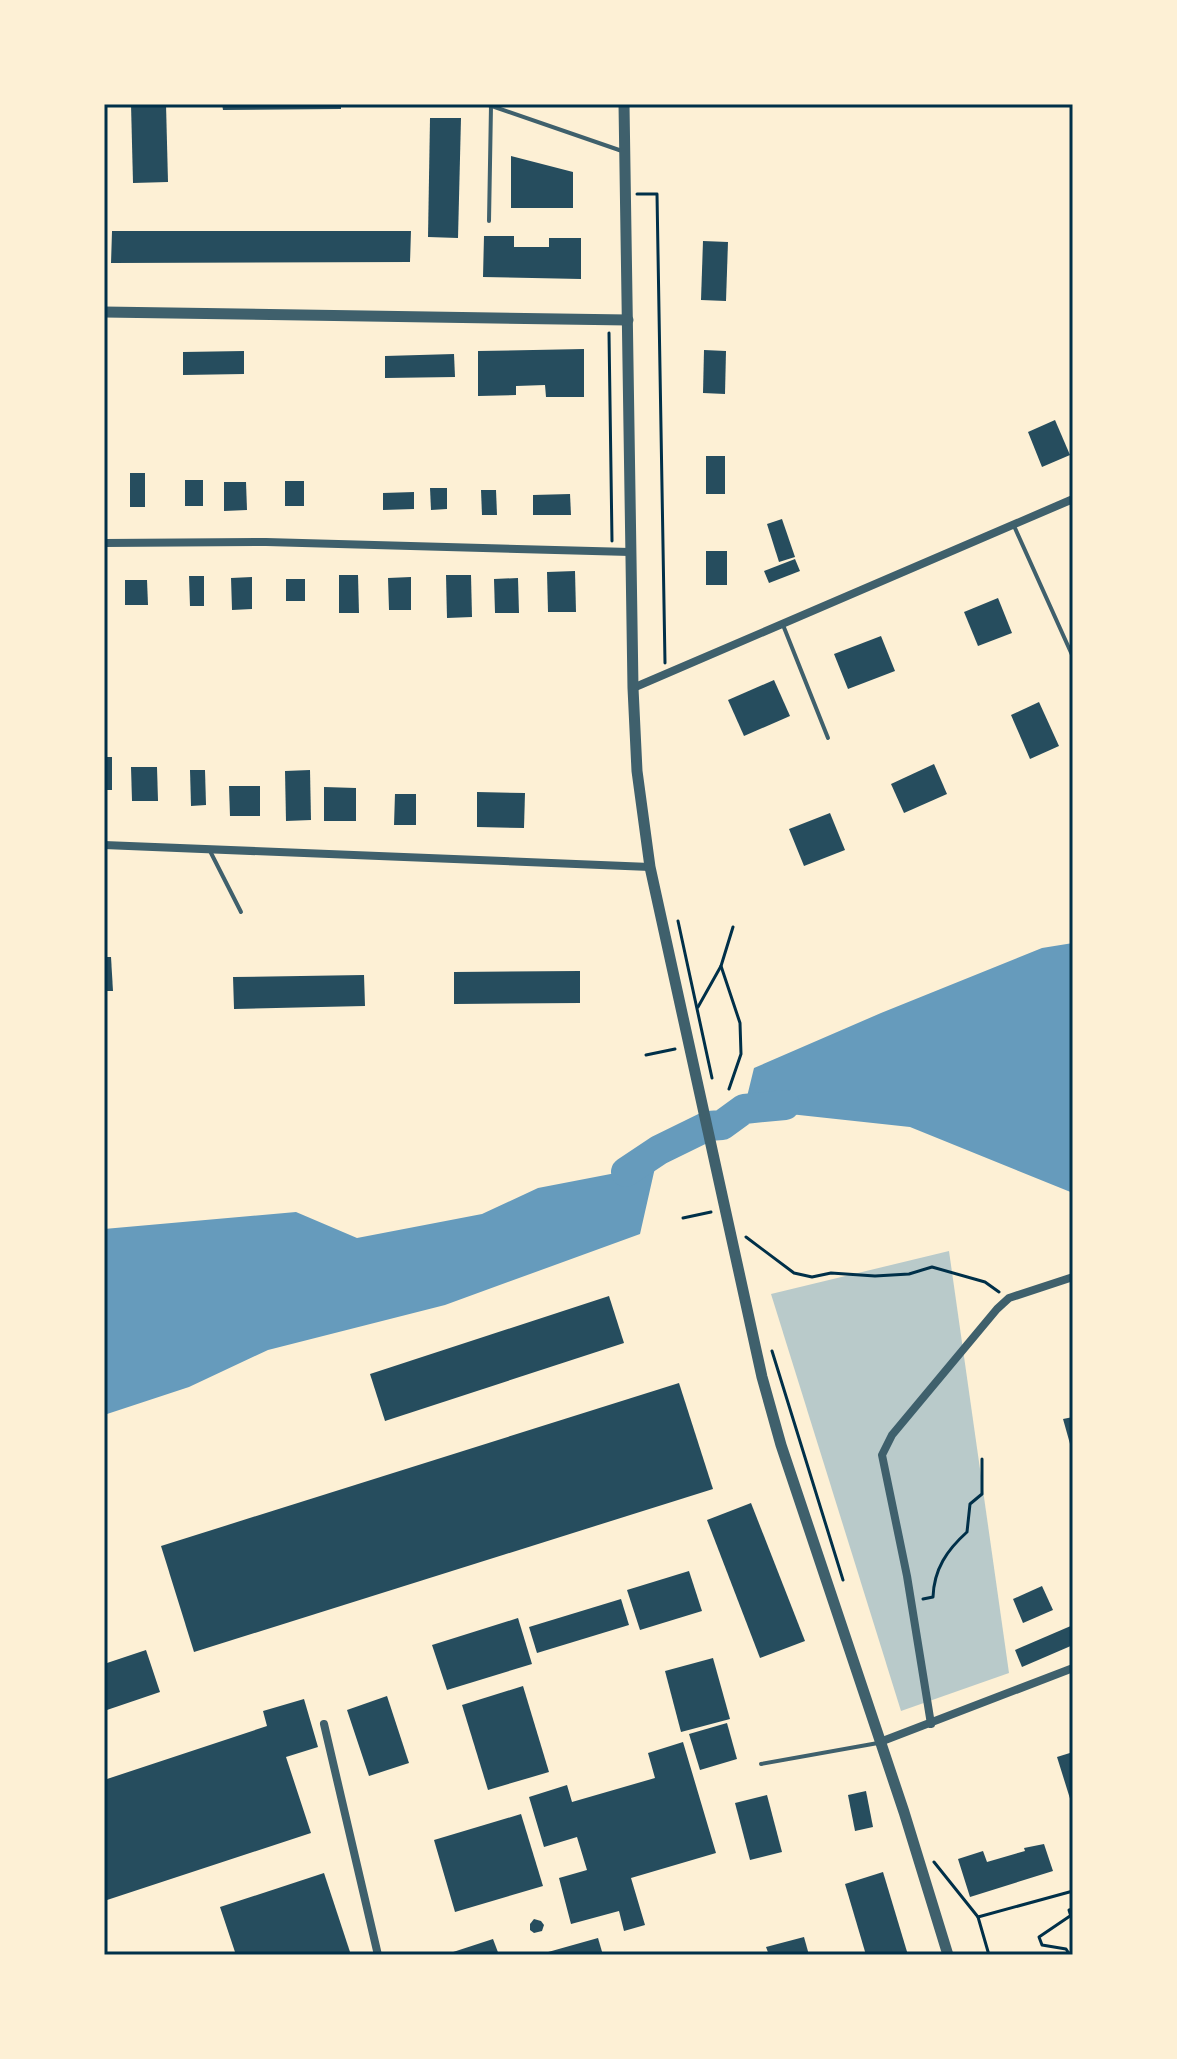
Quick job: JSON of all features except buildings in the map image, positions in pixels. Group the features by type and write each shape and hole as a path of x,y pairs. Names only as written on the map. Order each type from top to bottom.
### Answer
{"street":[{"path":"624,104 633,688 637,771 650,867 683,1048 762,1377 781,1445 948,1955"},
{"path":"104,312 628,320"},
{"path":"633,688 1073,499"},
{"path":"104,543 266,542 630,552"},
{"path":"104,845 650,867"},
{"path":"931,1724 912,1602 882,1455 892,1435 997,1309 1009,1298 1073,1277"},
{"path":"880,1742 1073,1668"},
{"path":"324,1724 378,1955"}],"lane":[{"path":"489,221 489,105 624,152"},
{"path":"1013,524 1073,657"},
{"path":"782,624 828,738"},
{"path":"209,849 241,912"},
{"path":"761,1764 880,1742"}],"path":[{"path":"624,194 657,194 665,675"},
{"path":"609,321 612,551"},
{"path":"675,909 698,1007 721,966 733,927"},
{"path":"721,966 740,1023 741,1054 729,1089"},
{"path":"646,1055 683,1048"},
{"path":"683,1218 720,1210"},
{"path":"749,1251 746,1237 794,1273 812,1277 831,1273 875,1276 909,1274 932,1267 985,1282 1009,1298"},
{"path":"771,1348 844,1585"},
{"path":"912,1602 933,1597 933,1580 949,1548 967,1532 970,1504 982,1494 982,1459"},
{"path":"918,1856 930,1852 978,1917 989,1955"},
{"path":"978,1917 1073,1891"},
{"path":"1073,1909 1069,1910 1073,1923"},
{"path":"1070,1916 1039,1937 1042,1945 1066,1949 1070,1955"}],"shaded area":[{"path":"949,1251 1009,1673 901,1711 771,1294"}],"water":[{"path":"1073,943 1073,1193 910,1127 744,1109 754,1068 1042,948"},
{"path":"659,1150 640,1234 445,1305 268,1350 189,1387 104,1415 104,1229 296,1212 357,1238 482,1214 538,1188 621,1172"}],"waterway":[{"path":"626,1172 659,1150 708,1126 722,1125 744,1109 785,1105"}]}
